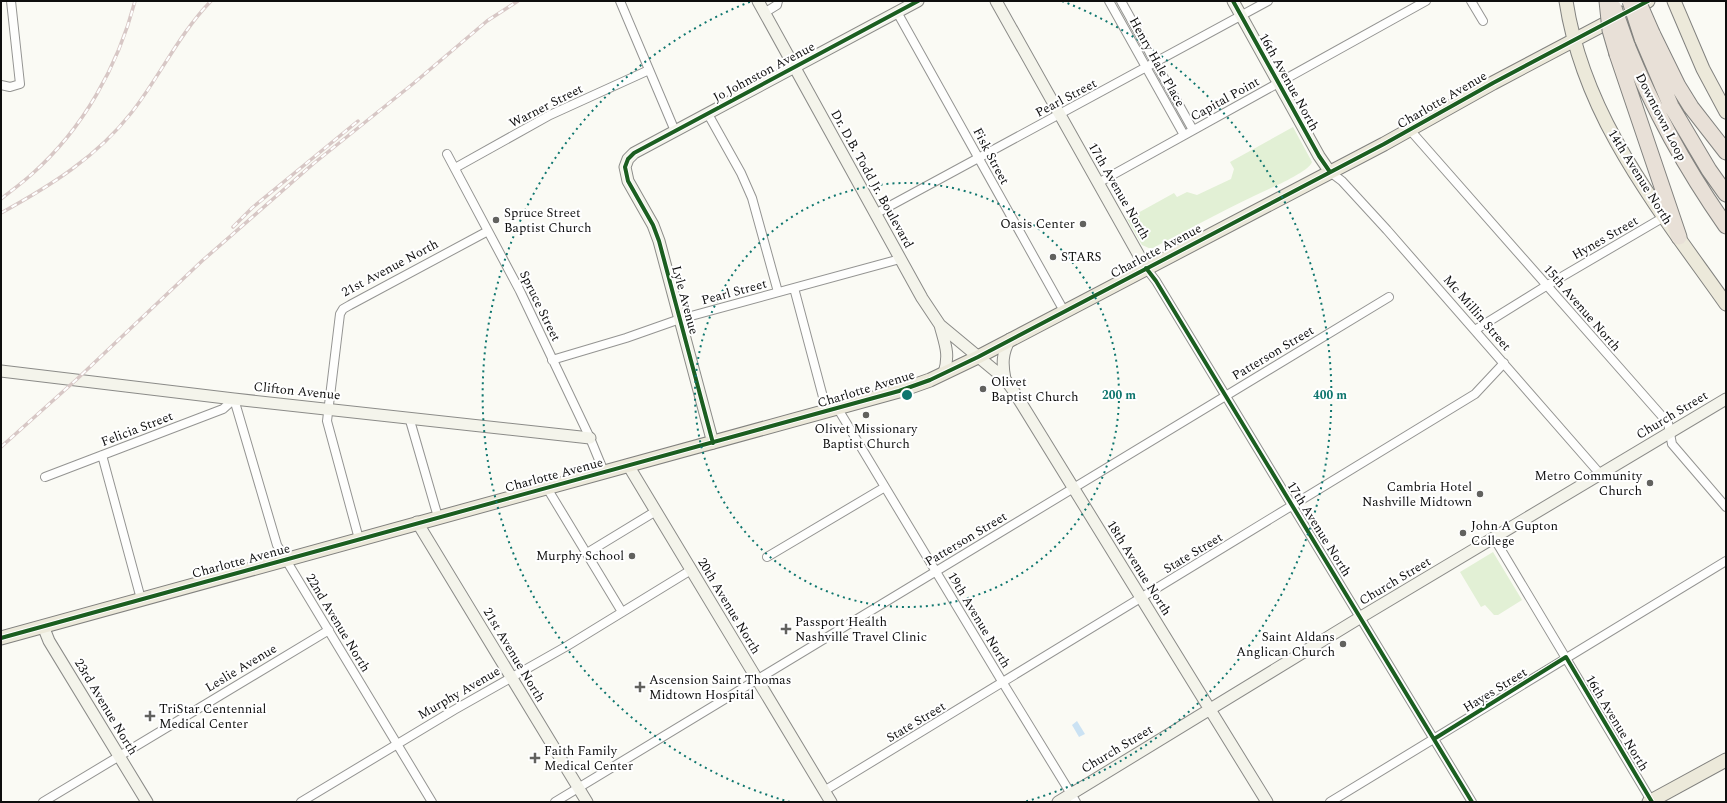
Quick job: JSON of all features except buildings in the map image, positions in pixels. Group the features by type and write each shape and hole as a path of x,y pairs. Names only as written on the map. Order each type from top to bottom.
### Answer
{"highway":[{"path":"1607,1 1610,30 1622,49 1679,237"},
{"name":"Downtown Loop","path":"1611,1 1622,49 1670,138 1726,226"},
{"name":"Downtown Loop","path":"1630,1 1647,36 1671,106 1709,170 1726,194"},
{"path":"1638,1 1647,36 1691,107 1726,152"}],"main road":[{"name":"Dr. D.B. Todd Jr. Boulevard","path":"758,1 793,68 922,298 940,325 978,357"},
{"name":"Jo Johnston Avenue","path":"625,167 628,159 634,152 918,1"},
{"name":"17th Avenue North","path":"996,1 1146,268"},
{"name":"16th Avenue North","path":"1233,1 1322,162 1330,172"},
{"name":"14th Avenue North","path":"1566,1 1569,20 1588,83 1597,105 1624,155 1664,217 1726,304"},
{"name":"Charlotte Avenue","path":"1,638 286,560 417,522 547,488 906,389 978,357 1410,130 1493,82 1648,1"},
{"path":"1674,1 1703,69 1726,112"},
{"name":"Lyle Avenue","path":"625,167 628,181 653,225 680,319 712,443"},
{"path":"940,325 948,353 944,373"},
{"path":"1005,379 1002,366 1004,348 1010,339"},
{"name":"18th Avenue North","path":"978,357 1005,379 1267,802"},
{"name":"Clifton Avenue","path":"1,371 234,399 328,408 590,438"},
{"name":"Church Street","path":"1058,802 1074,798 1210,709 1726,399"},
{"name":"20th Avenue North","path":"628,465 831,802"},
{"name":"21st Avenue North","path":"417,522 587,802"},
{"name":"23rd Avenue North","path":"43,626 49,641 147,802"},
{"path":"1649,802 1726,760"}],"street":[{"path":"1,85 10,86 20,84 20,70 11,1"},
{"path":"620,1 675,131"},
{"path":"764,13 777,5 778,1"},
{"name":"Henry Hale Place","path":"1109,1 1184,136"},
{"name":"Henry Hale Place","path":"1121,1 1193,130"},
{"name":"Pearl Street","path":"875,214 1268,1"},
{"name":"Capital Point","path":"1098,183 1426,1"},
{"path":"1471,1 1482,21"},
{"name":"Fisk Street","path":"897,12 1064,311"},
{"name":"Warner Street","path":"455,168 550,115 649,70"},
{"path":"708,114 741,173 752,198 778,292"},
{"name":"15th Avenue North","path":"1410,130 1668,423 1672,444 1726,507"},
{"name":"Spruce Street","path":"448,154 520,291 590,438 604,472"},
{"name":"Mc Millin Street","path":"1330,172 1342,181 1377,218 1601,475"},
{"name":"Hynes Street","path":"1475,330 1546,286 1664,217"},
{"name":"21st Avenue North","path":"358,539 327,424 338,319 343,309 488,231"},
{"name":"Pearl Street","path":"552,360 626,338 680,319 900,259"},
{"name":"17th Avenue North","path":"1146,268 1361,617 1472,802"},
{"name":"19th Avenue North","path":"794,288 832,410 885,487 1074,798"},
{"name":"Patterson Street","path":"555,802 1389,297"},
{"name":"State Street","path":"824,791 1475,394 1504,363"},
{"name":"Felicia Street","path":"45,477 223,409 234,399"},
{"name":"22nd Avenue North","path":"234,399 277,545 432,802"},
{"path":"409,417 438,517"},
{"path":"102,455 141,599"},
{"path":"767,557 885,487"},
{"path":"547,488 622,612"},
{"path":"587,553 656,511"},
{"name":"16th Avenue North","path":"1494,538 1566,657 1649,802"},
{"name":"Hayes Street","path":"1330,802 1726,561"},
{"name":"Murphy Avenue","path":"301,802 510,677 567,646 691,570"},
{"name":"Leslie Avenue","path":"43,802 329,630"}],"green space":[{"path":"1293,127 1312,162 1301,173 1151,249 1142,245 1127,219 1174,193 1177,197 1187,192 1197,195 1231,179 1234,169 1230,162"},
{"path":"1493,552 1522,600 1498,615 1494,615 1485,605 1481,607 1460,572"}],"water":[{"path":"1077,721 1085,734 1079,737 1072,725"}],"railway":[{"path":"1,199 28,177 50,156 83,117 119,49 135,1"},
{"path":"1,213 55,181 88,157 104,143 132,112 152,84 179,41 211,1"},
{"path":"1,447 76,380 202,261 313,164 414,83 487,21 518,1"},
{"path":"233,227 252,208 358,121"}],"cycle path":[{"path":"713,443 659,241 653,225 628,181 625,167 628,159 634,153 918,1"},
{"path":"1233,1 1319,156 1330,172"},
{"path":"1,638 899,391 930,380 978,357 1384,144 1493,83 1648,1"},
{"path":"1146,268 1156,281 1472,802"},
{"path":"1434,739 1566,657 1652,802"}],"place":[{"name":"Spruce Street Baptist Church","path":"496,220"},
{"name":"Oasis Center","path":"1083,224"},
{"name":"STARS","path":"1053,257"},
{"name":"Olivet Baptist Church","path":"983,389"},
{"name":"Olivet Missionary Baptist Church","path":"866,415"},
{"name":"Metro Community Church","path":"1650,483"},
{"name":"Cambria Hotel Nashville Midtown","path":"1480,494"},
{"name":"John A Gupton College","path":"1463,533"},
{"name":"Murphy School","path":"632,556"},
{"name":"Passport Health Nashville Travel Clinic","path":"786,629"},
{"name":"Saint Aldans Anglican Church","path":"1343,644"},
{"name":"Ascension Saint Thomas Midtown Hospital","path":"640,687"},
{"name":"TriStar Centennial Medical Center","path":"150,716"},
{"name":"Faith Family Medical Center","path":"535,758"}]}
